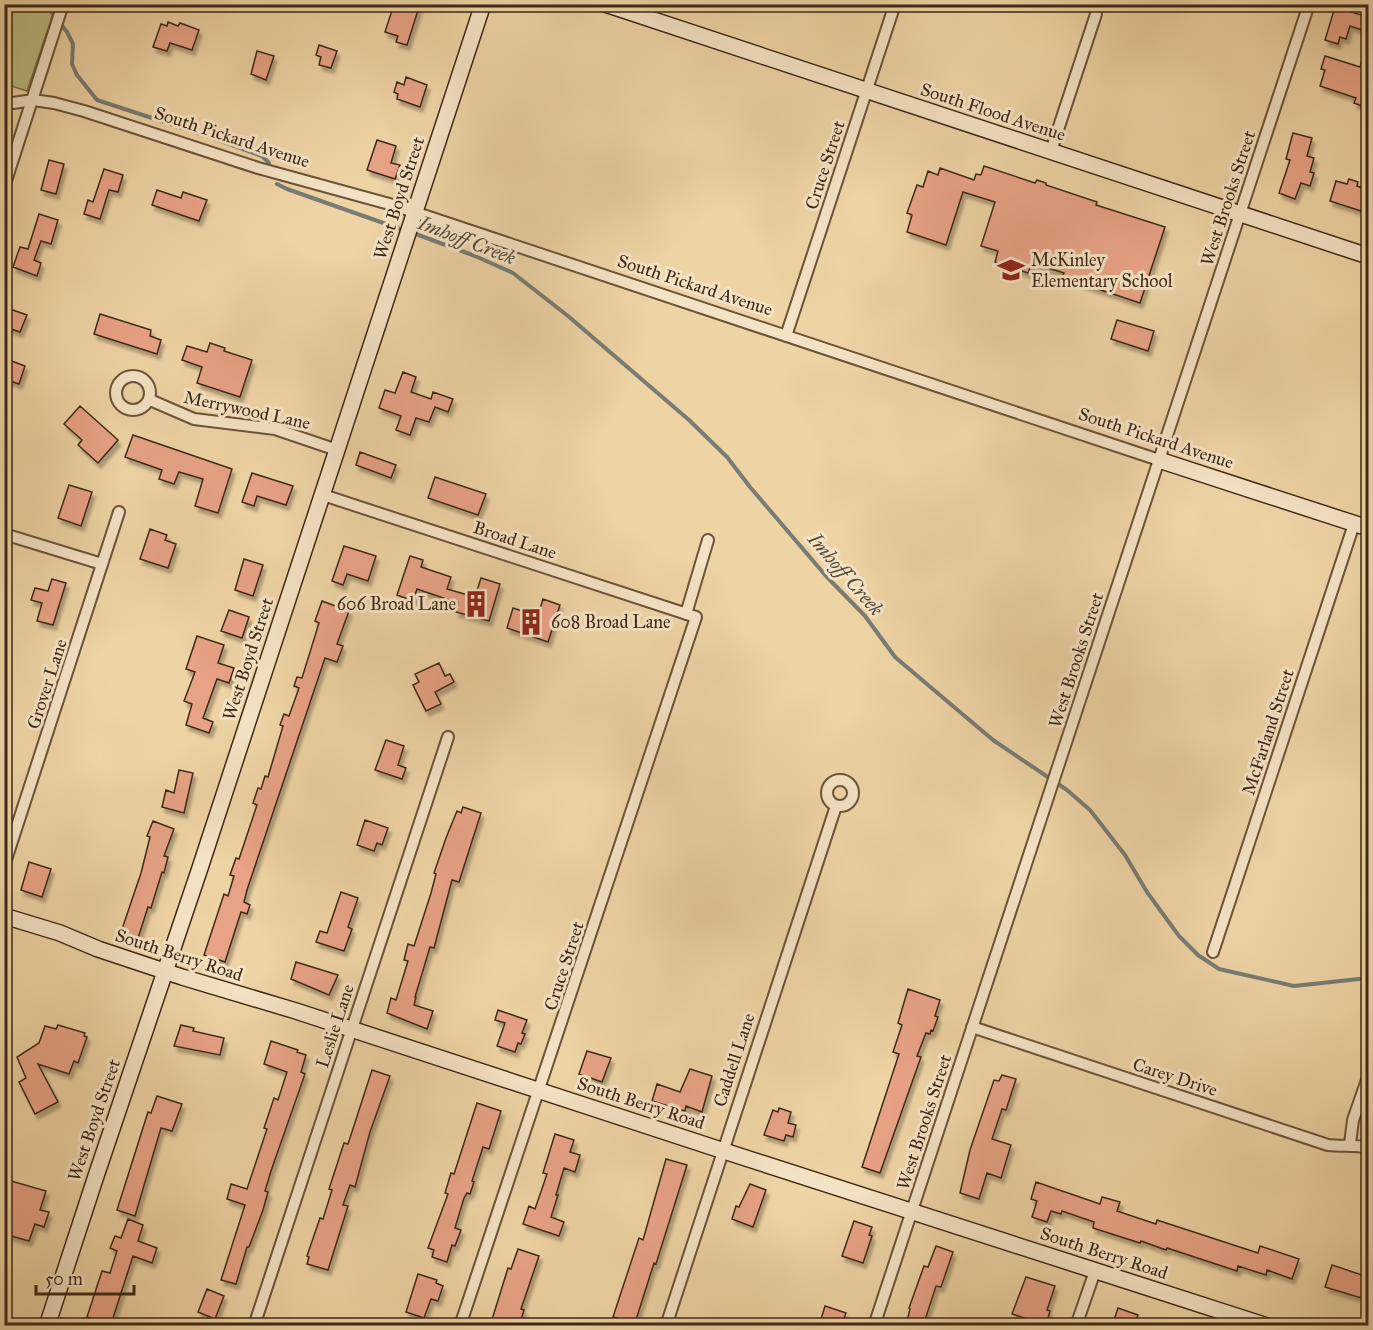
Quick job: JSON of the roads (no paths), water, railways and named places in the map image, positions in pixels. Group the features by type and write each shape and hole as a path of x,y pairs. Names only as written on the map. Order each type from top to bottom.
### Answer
{"street":[{"name":"West Boyd Street","path":"47,1326 323,495 483,4"},
{"name":"South Flood Avenue","path":"605,4 1368,256"},
{"name":"Cruce Street","path":"786,336 895,4"},
{"name":"West Brooks Street","path":"874,1326 1309,4"},
{"path":"4,187 62,6"},
{"path":"1051,151 1096,14"},
{"name":"South Pickard Avenue","path":"4,101 13,103 33,100 84,111 258,168 393,205 414,215 1361,526"},
{"name":"Merrywood Lane","path":"150,400 194,419 275,429 337,450"},
{"name":"Broad Lane","path":"323,495 691,615"},
{"name":"Grover Lane","path":"4,866 119,512"},
{"name":"McFarland Street","path":"1213,952 1361,526"},
{"path":"4,534 102,564"},
{"name":"Cruce Street","path":"460,1326 539,1090 691,615 708,540"},
{"name":"Leslie Lane","path":"254,1326 448,737"},
{"name":"Caddell Lane","path":"666,1326 836,806"},
{"name":"South Berry Road","path":"4,916 60,933 98,949 165,971 351,1029 1267,1326"},
{"name":"Carey Drive","path":"972,1027 1328,1145 1350,1144 1368,1148"},
{"path":"1350,1144 1353,1120 1368,1077"},
{"path":"1077,1326 1095,1271"}],"waterway":[{"name":"Imhoff Creek","path":"41,4 50,10 67,32 73,44 72,64 77,75 97,100 213,138 262,156 269,163"},
{"name":"Imhoff Creek","path":"277,184 406,231"},
{"name":"Imhoff Creek","path":"413,233 513,273 568,316 689,420 727,457 826,576 865,616 895,657 993,740 1067,790 1090,810 1125,855 1147,892 1179,936 1198,955 1219,969 1294,986 1368,978"}],"place":[{"name":"McKinley Elementary School","path":"1011,270"},
{"name":"606 Broad Lane","path":"476,604"},
{"name":"608 Broad Lane","path":"531,622"}]}
